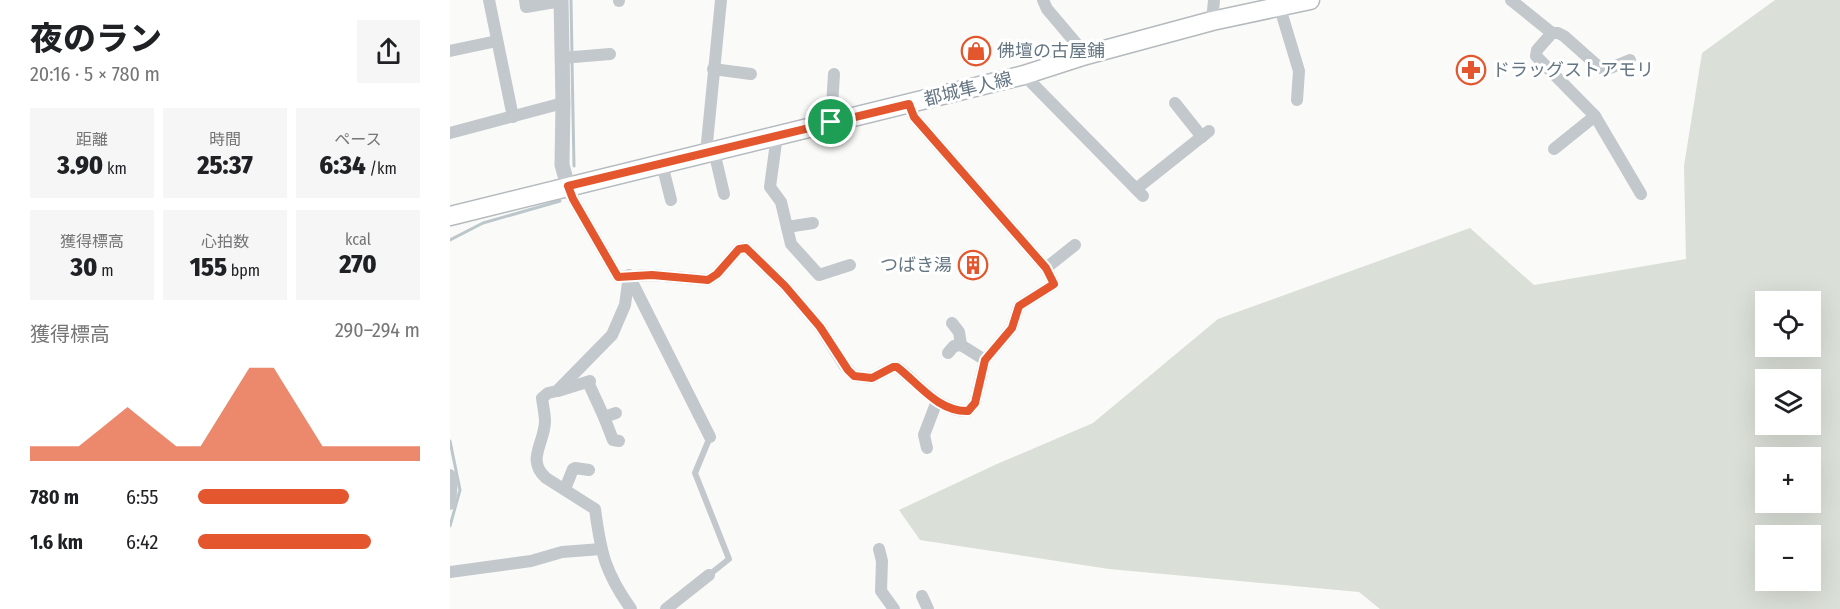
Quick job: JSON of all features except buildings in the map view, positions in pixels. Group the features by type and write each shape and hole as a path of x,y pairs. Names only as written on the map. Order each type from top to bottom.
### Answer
{"main road":[{"name":"都城隼人線","path":"450,216 1024,75 1086,55 1212,21 1310,0"}],"street":[{"path":"489,0 513,117"},
{"path":"526,8 561,0 564,58 562,165 573,199 618,277 652,275 708,280 717,274 739,249 746,248 785,286 820,327 854,376 872,378 897,367 937,401 968,411 975,403 985,360 1012,328 1019,306 1054,284 1046,268 914,117 909,104"},
{"path":"721,0 713,69 710,152 724,194"},
{"path":"1043,0 1047,9 1086,55"},
{"path":"1212,21 1214,0"},
{"path":"1511,0 1552,33 1564,36 1600,68 1608,69 1630,60"},
{"path":"1280,8 1299,71 1297,100"},
{"path":"1552,33 1537,50 1536,56 1595,116 1641,194"},
{"path":"450,51 497,41"},
{"path":"564,58 610,54"},
{"path":"713,69 751,74"},
{"path":"831,122 834,74"},
{"path":"1024,75 1140,193 1205,134 1174,103"},
{"path":"450,133 563,103"},
{"path":"1554,149 1595,116"},
{"path":"777,135 770,187 781,202 791,244 819,275 850,265"},
{"path":"662,164 671,200"},
{"path":"787,227 813,223"},
{"path":"1046,268 1075,245"},
{"path":"557,392 612,335 626,305 628,275"},
{"path":"628,275 711,437"},
{"path":"952,323 960,332 961,345"},
{"path":"948,353 954,346 961,345 985,360"},
{"path":"619,441 613,440 610,415 589,381 548,393 542,398 545,422 536,463 546,478 595,509 601,549 611,578 631,609"},
{"path":"927,448 924,435 937,401"},
{"path":"565,489 573,469 589,470"},
{"path":"450,475 452,481 450,504"},
{"path":"450,572 531,561 562,552 601,549"},
{"path":"879,549 882,561 881,591 894,609"},
{"path":"666,609 709,575"},
{"path":"922,596 928,609"}],"lane":[{"path":"709,575 729,559 694,473 711,437"}],"shaded area":[{"path":"1775,0 1840,0 1840,609 1380,609 1359,592 1109,569 920,540 899,510 997,464 1093,423 1218,319 1470,228 1534,285 1686,259 1684,166 1702,53"}],"waterway":[{"path":"571,0 572,55"},
{"path":"572,62 574,166"},
{"path":"450,240 483,223 560,201"},
{"path":"450,441 460,490 450,526"}],"place":[{"name":"佛壇の古屋鋪","path":"976,51"},
{"name":"ドラッグストアモリ","path":"1471,70"},
{"name":"つばき湯","path":"973,265"}],"route":[{"path":"909,104 914,117 1046,268 1054,284 1019,306 1012,328 985,360 975,403 968,411 965,412 937,401 897,367 872,378 863,379 854,376 826,334 785,286 766,270 748,248 739,249 713,278 708,280 652,275 618,277 573,199 568,186 831,122 909,104"}]}
